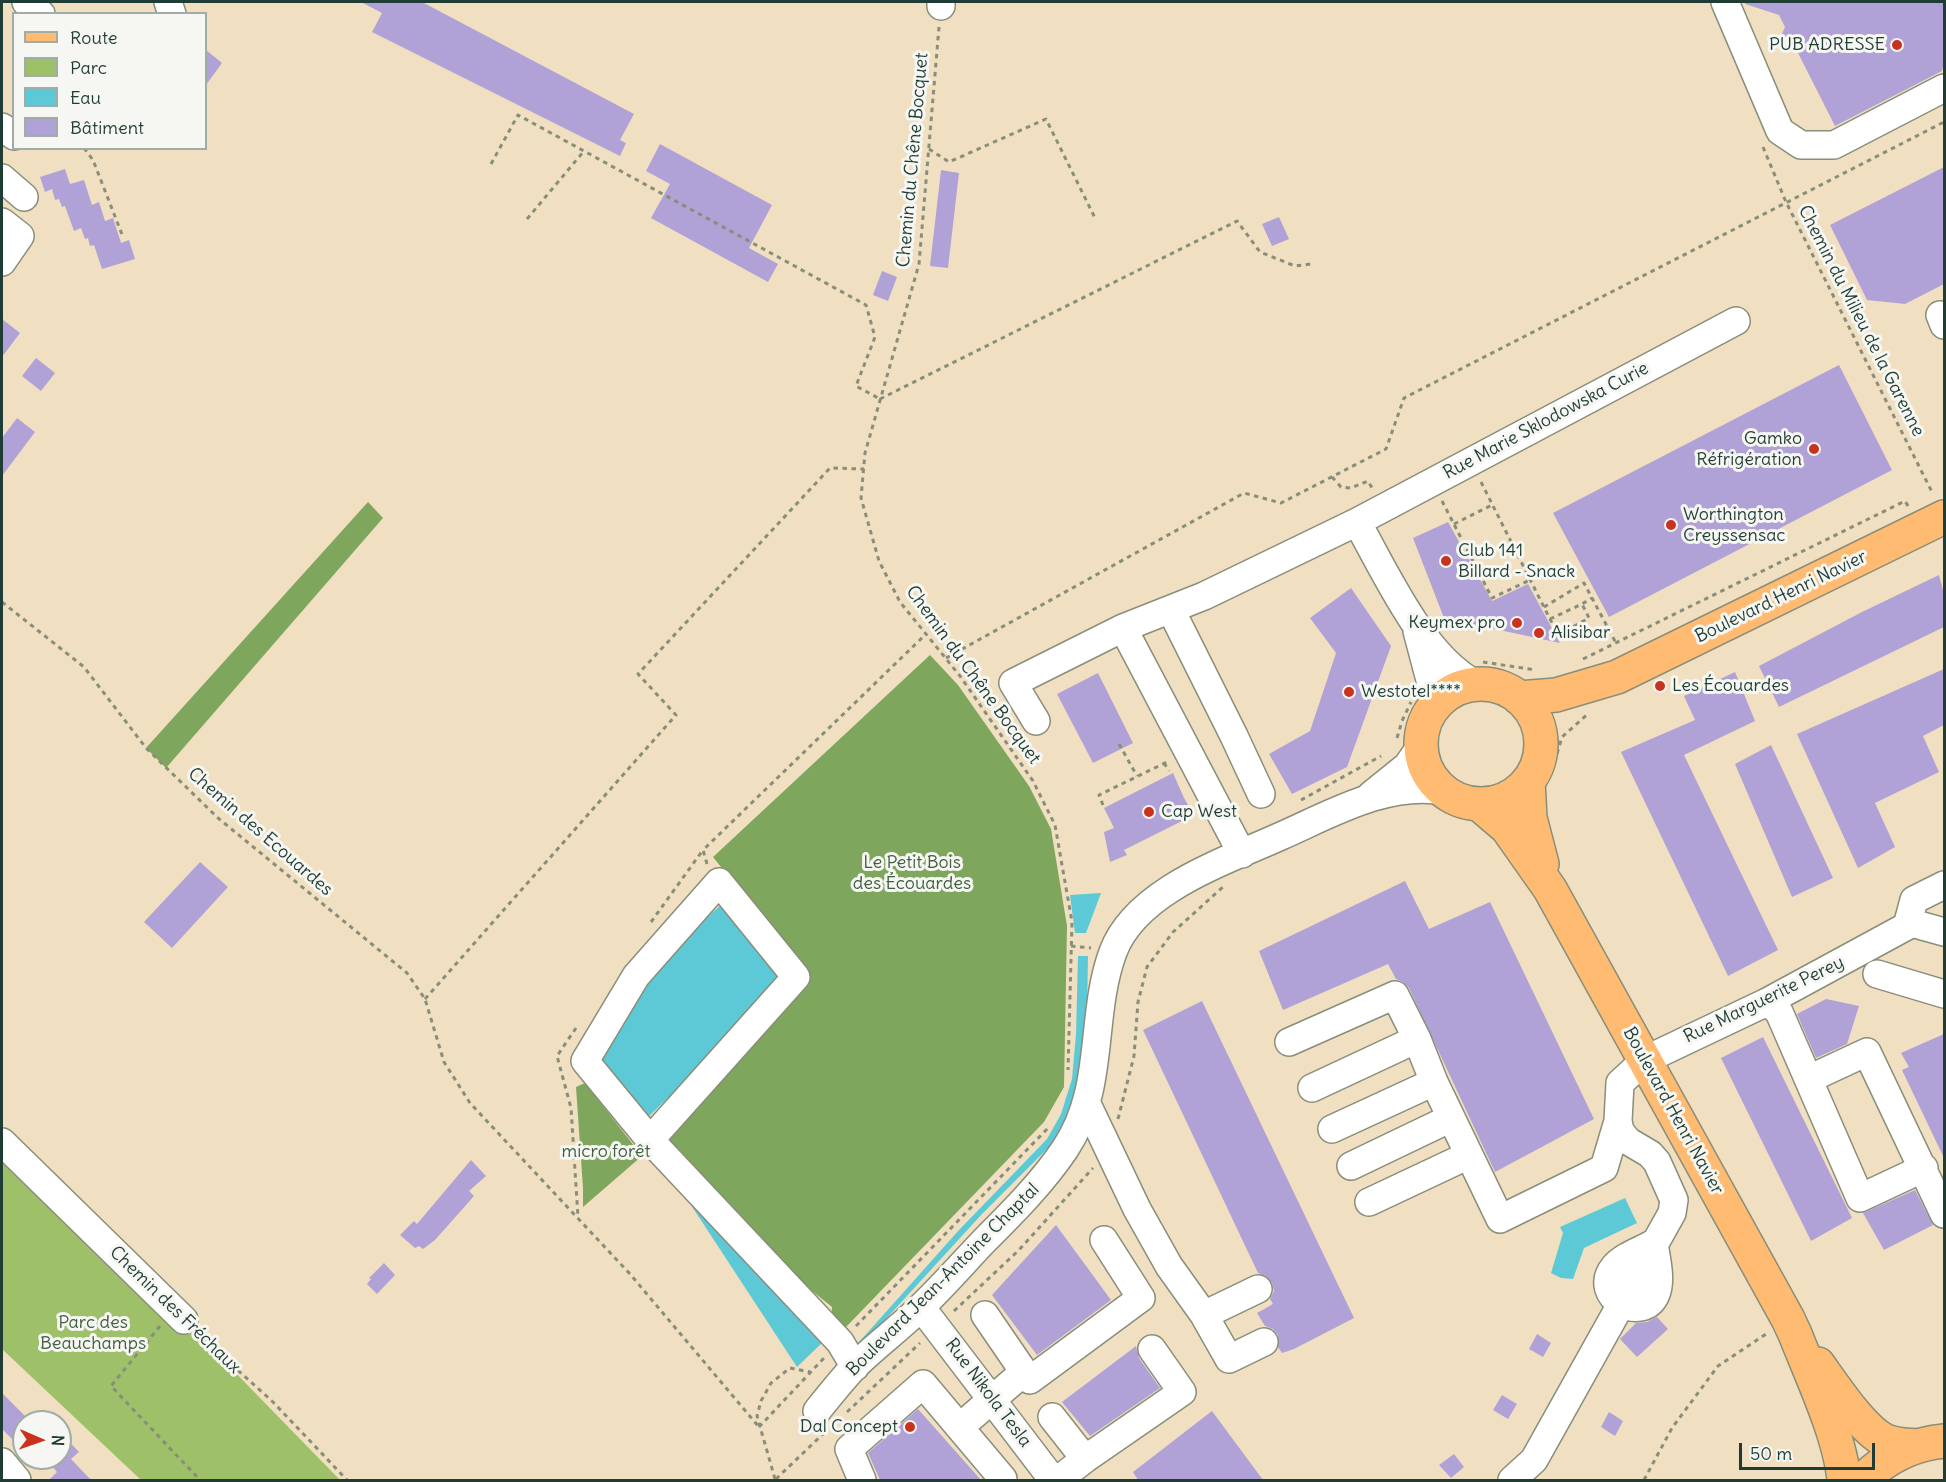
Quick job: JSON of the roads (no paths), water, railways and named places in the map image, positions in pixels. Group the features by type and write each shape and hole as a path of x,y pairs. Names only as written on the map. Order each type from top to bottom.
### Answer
{"main road":[{"name":"Boulevard Henri Navier","path":"1519,698 1556,695 1617,677 1944,517"},
{"name":"Boulevard Henri Navier","path":"1540,742 1566,714 1617,677"},
{"path":"1448,684 1499,687 1519,698 1534,718 1540,742 1537,763 1538,779 1506,798 1479,804 1455,798 1444,791 1432,778 1424,763 1408,744 1448,684"},
{"name":"Boulevard Henri Navier","path":"1538,779 1527,800 1550,889"},
{"name":"Boulevard Henri Navier","path":"1479,804 1507,828 1550,889 1792,1327 1832,1431 1841,1460 1844,1480"},
{"name":"Boulevard Henri Navier","path":"1792,1327 1870,1431 1885,1441 1930,1443"},
{"path":"1863,1480 1887,1460 1930,1443"}],"street":[{"path":"26,2 38,12"},
{"path":"1725,2 1780,131 1802,145 1834,145 1944,88"},
{"path":"2,178 24,196"},
{"path":"2,222 20,236 2,262"},
{"name":"Rue Marie Sklodowska Curie","path":"1036,722 1013,683 1123,628 1171,610 1357,522 1736,321"},
{"path":"1357,522 1448,684"},
{"path":"1171,610 1261,794"},
{"path":"1123,628 1173,762 1242,854"},
{"name":"Boulevard Jean-Antoine Chaptal","path":"1366,799 1407,766 1408,744"},
{"name":"Boulevard Jean-Antoine Chaptal","path":"821,1421 855,1367 929,1317 1036,1188 1066,1147 1087,1104 1097,1049 1104,981 1114,950 1123,933 1145,908 1173,887 1208,867 1366,799 1419,789 1444,791"},
{"path":"650,1140 796,977 719,882 636,976 585,1060 650,1140 844,1338 855,1367"},
{"path":"1944,885 1914,900 1908,922 1944,932"},
{"name":"Rue Marguerite Perey","path":"1469,1155 1500,1219 1604,1168 1618,1121 1620,1083 1645,1060 1767,1002 1907,926 1908,922"},
{"path":"1877,974 1944,994"},
{"path":"1289,1042 1395,995 1469,1155 1369,1202"},
{"path":"1767,1002 1779,1012 1860,1198 1924,1168"},
{"path":"1312,1088 1417,1039"},
{"path":"1809,1079 1867,1052 1944,1214"},
{"path":"1332,1129 1434,1082"},
{"path":"1087,1104 1137,1209 1169,1266 1204,1315 1229,1359 1264,1342"},
{"path":"1351,1166 1451,1118"},
{"path":"1618,1121 1620,1131 1628,1141 1650,1154 1657,1162 1674,1200 1672,1213 1654,1243 1615,1267 1610,1276 1611,1294 1621,1304 1628,1307 1642,1307 1651,1302 1656,1294 1658,1282 1654,1243"},
{"name":"Chemin des Fréchaux","path":"2,1142 179,1315"},
{"path":"985,1315 1030,1380 1142,1298 1104,1240"},
{"path":"1204,1315 1258,1289"},
{"path":"1512,1480 1534,1460 1621,1304"},
{"name":"Rue Nikola Tesla","path":"929,1317 1053,1480"},
{"path":"1058,1480 1182,1392 1152,1348"},
{"path":"961,1426 1024,1372"},
{"path":"861,1480 849,1449 923,1384 961,1426 1003,1479 1001,1480"},
{"path":"1052,1417 1085,1459"},
{"path":"2,1462 17,1480"}],"water":[{"path":"1101,893 1086,933 1075,933 1070,895"},
{"path":"723,903 778,973 764,1005 645,1120 596,1062 646,972"},
{"path":"1078,956 1088,956 1087,1018 1076,1101 1059,1137 982,1214 863,1344 860,1341 959,1230 1047,1139 1061,1114 1072,1079 1076,1034"},
{"path":"697,1196 823,1342 797,1367 689,1202"},
{"path":"1625,1198 1637,1223 1584,1248 1573,1279 1561,1278 1551,1273 1563,1233 1560,1227"}],"place":[{"name":"PUB ADRESSE","path":"1897,45"},
{"name":"Gamko Réfrigération","path":"1814,449"},
{"name":"Worthington Creyssensac","path":"1671,525"},
{"name":"Club 141 Billard - Snack","path":"1446,561"},
{"name":"Keymex pro","path":"1517,623"},
{"name":"Alisibar","path":"1539,633"},
{"name":"Les Écouardes","path":"1660,686"},
{"name":"Westotel****","path":"1349,692"},
{"name":"Cap West","path":"1149,812"},
{"name":"Dal Concept","path":"910,1427"}],"park label":[{"name":"Le Petit Bois des Écouardes","path":"912,873"},
{"name":"micro forêt","path":"606,1152"},
{"name":"Parc des Beauchamps","path":"93,1333"}]}
